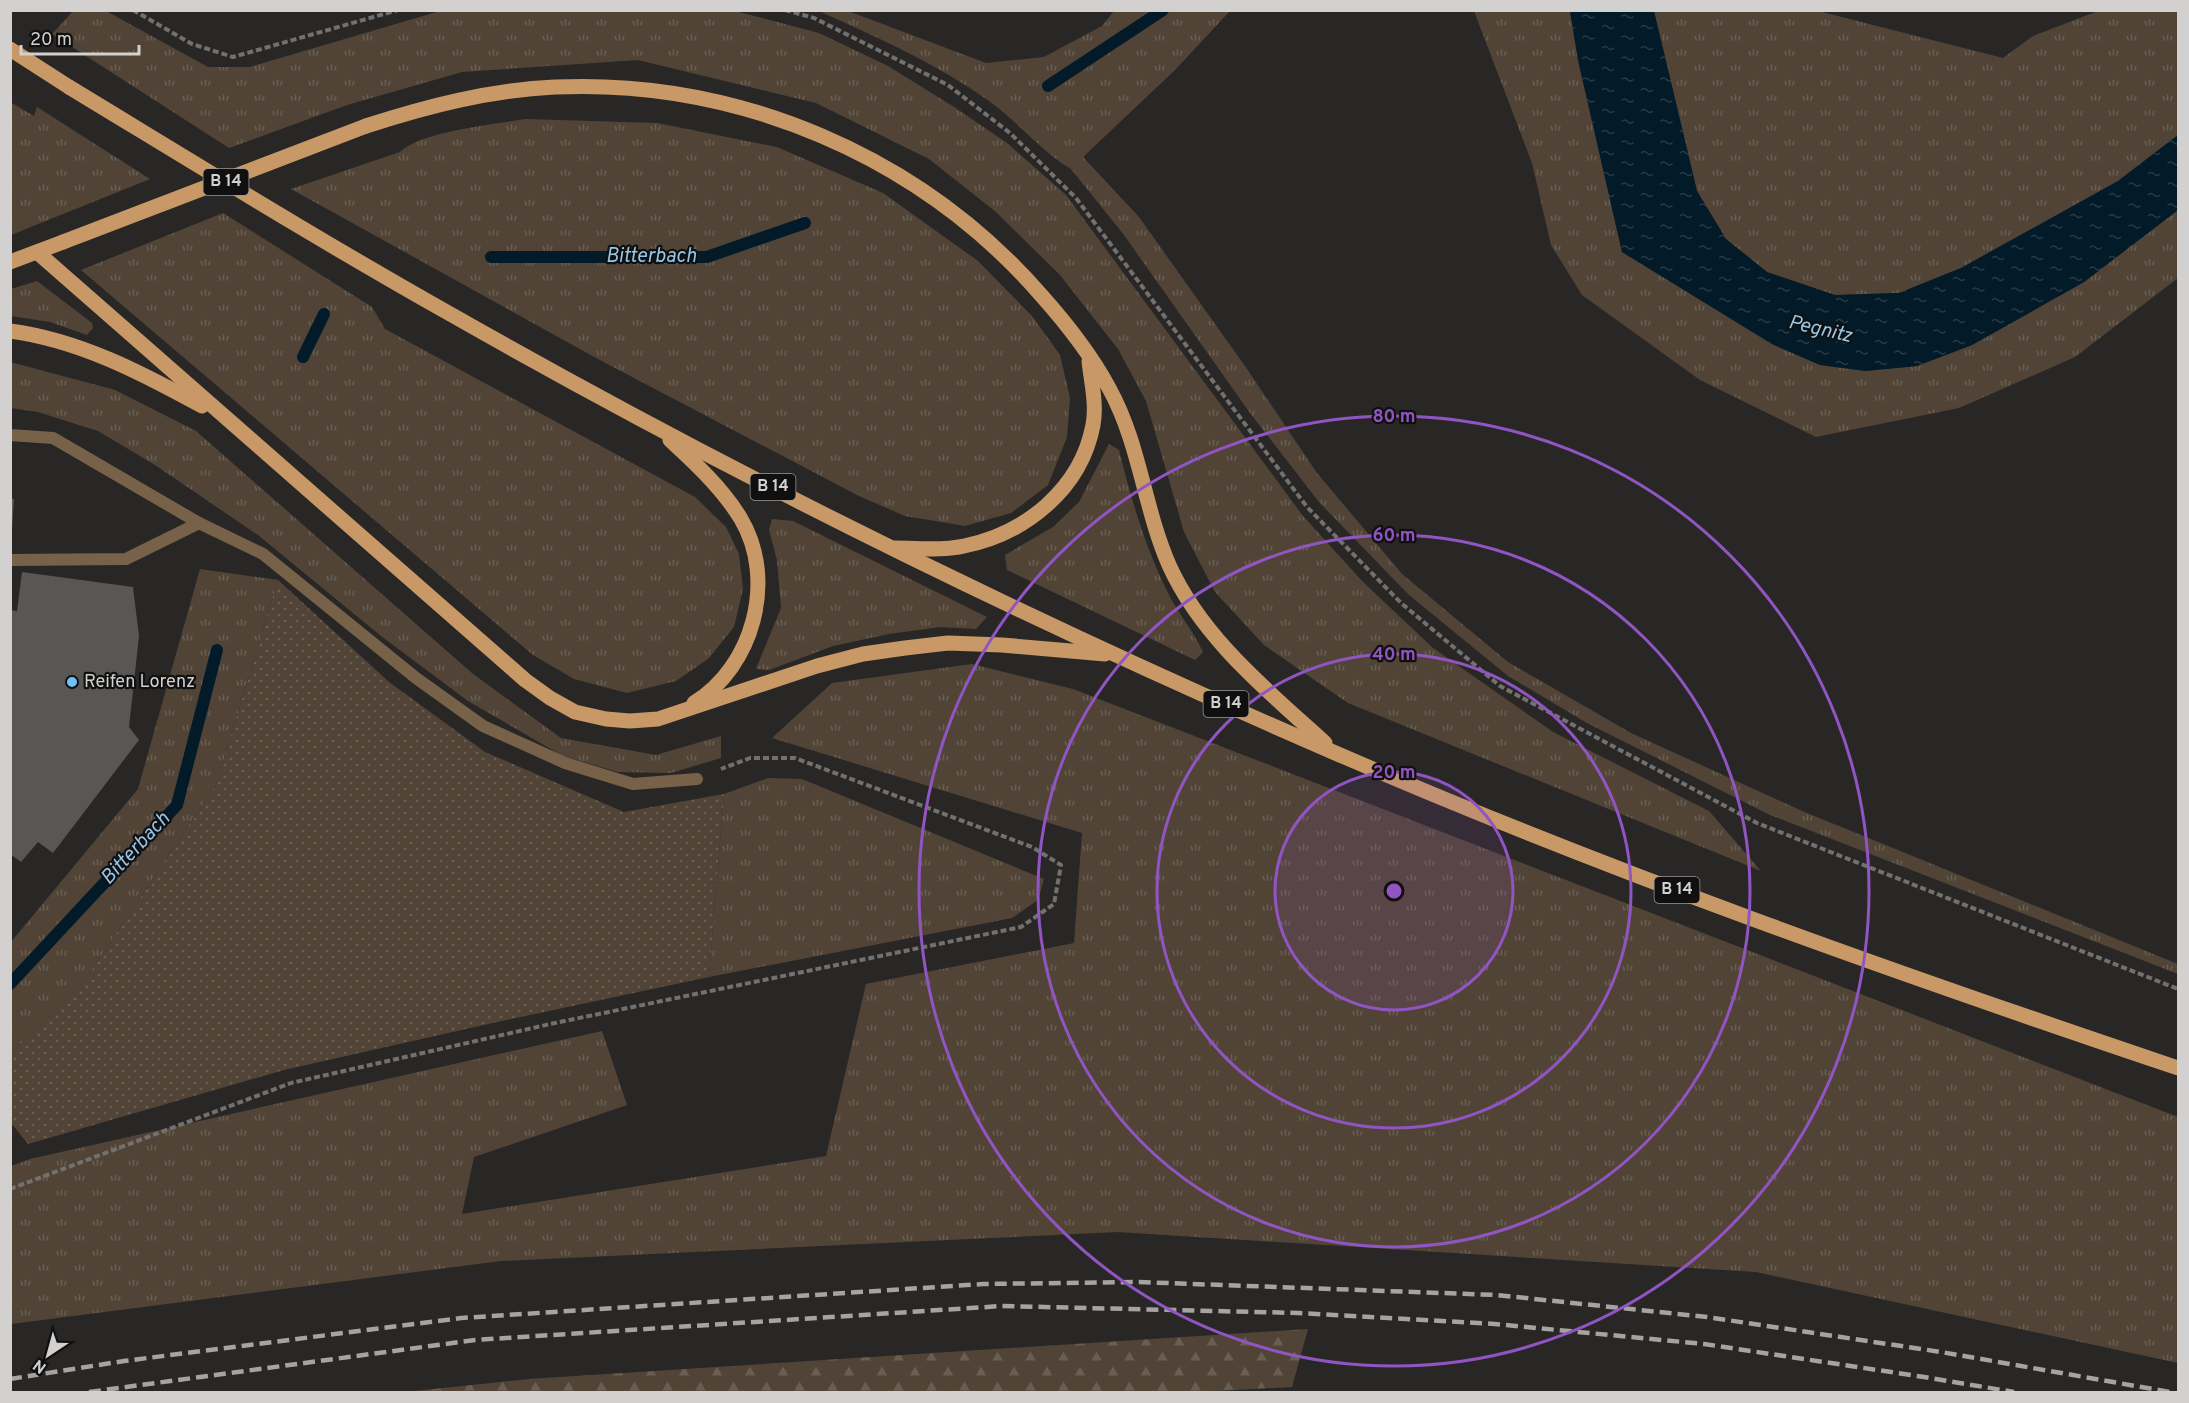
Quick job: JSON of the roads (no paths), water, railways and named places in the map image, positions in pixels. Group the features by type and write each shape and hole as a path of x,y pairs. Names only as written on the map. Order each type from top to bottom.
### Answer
{"main road":[{"name":"B 14","path":"10,49 288,220 384,276 655,426 891,548 1117,655 1336,753 1562,847 1792,934 2178,1068"},
{"path":"10,262 366,126 458,99 554,87 650,90 697,97 762,114 817,133 877,162 958,215 995,246 1060,316 1089,355 1110,389 1137,455 1156,528 1169,565 1191,604 1217,640 1250,674 1336,753"},
{"path":"37,252 525,680 575,712 606,719 658,719 817,666 863,654 948,643 1002,645 1117,655"},
{"path":"10,331 32,334 64,343 118,363 159,382 228,420"},
{"path":"891,548 962,547 1017,528 1039,513 1060,492 1076,470 1087,445 1093,424 1094,403 1089,355"},
{"path":"655,426 724,494 742,521 753,551 758,583 755,615 745,646 728,672 705,696 678,712"}],"lane":[{"path":"10,435 52,438 199,523 263,554 416,678 483,726 565,764 633,784 697,779"},
{"path":"10,560 126,559 199,523"}],"water":[{"name":"Pegnitz","path":"1570,11 1654,11 1697,191 1726,239 1767,272 1835,295 1899,293 1961,268 2118,181 2178,135 2178,210 2084,282 1972,345 1917,366 1866,371 1820,365 1772,344 1622,252 1578,60"}],"waterway":[{"name":"Bitterbach","path":"1048,86 1163,10"},
{"name":"Bitterbach","path":"491,257 707,257 805,223"},
{"name":"Bitterbach","path":"303,357 324,314"},
{"name":"Bitterbach","path":"10,984 177,805 217,650"}],"railway":[{"path":"10,1379 124,1361 461,1318 983,1284 1139,1282 1497,1295 1707,1317 1941,1352 2170,1392"},
{"path":"89,1392 475,1340 1002,1306 1299,1313 1495,1324 1704,1344 2014,1392"}],"place":[{"name":"Reifen Lorenz","path":"72,682"}]}
